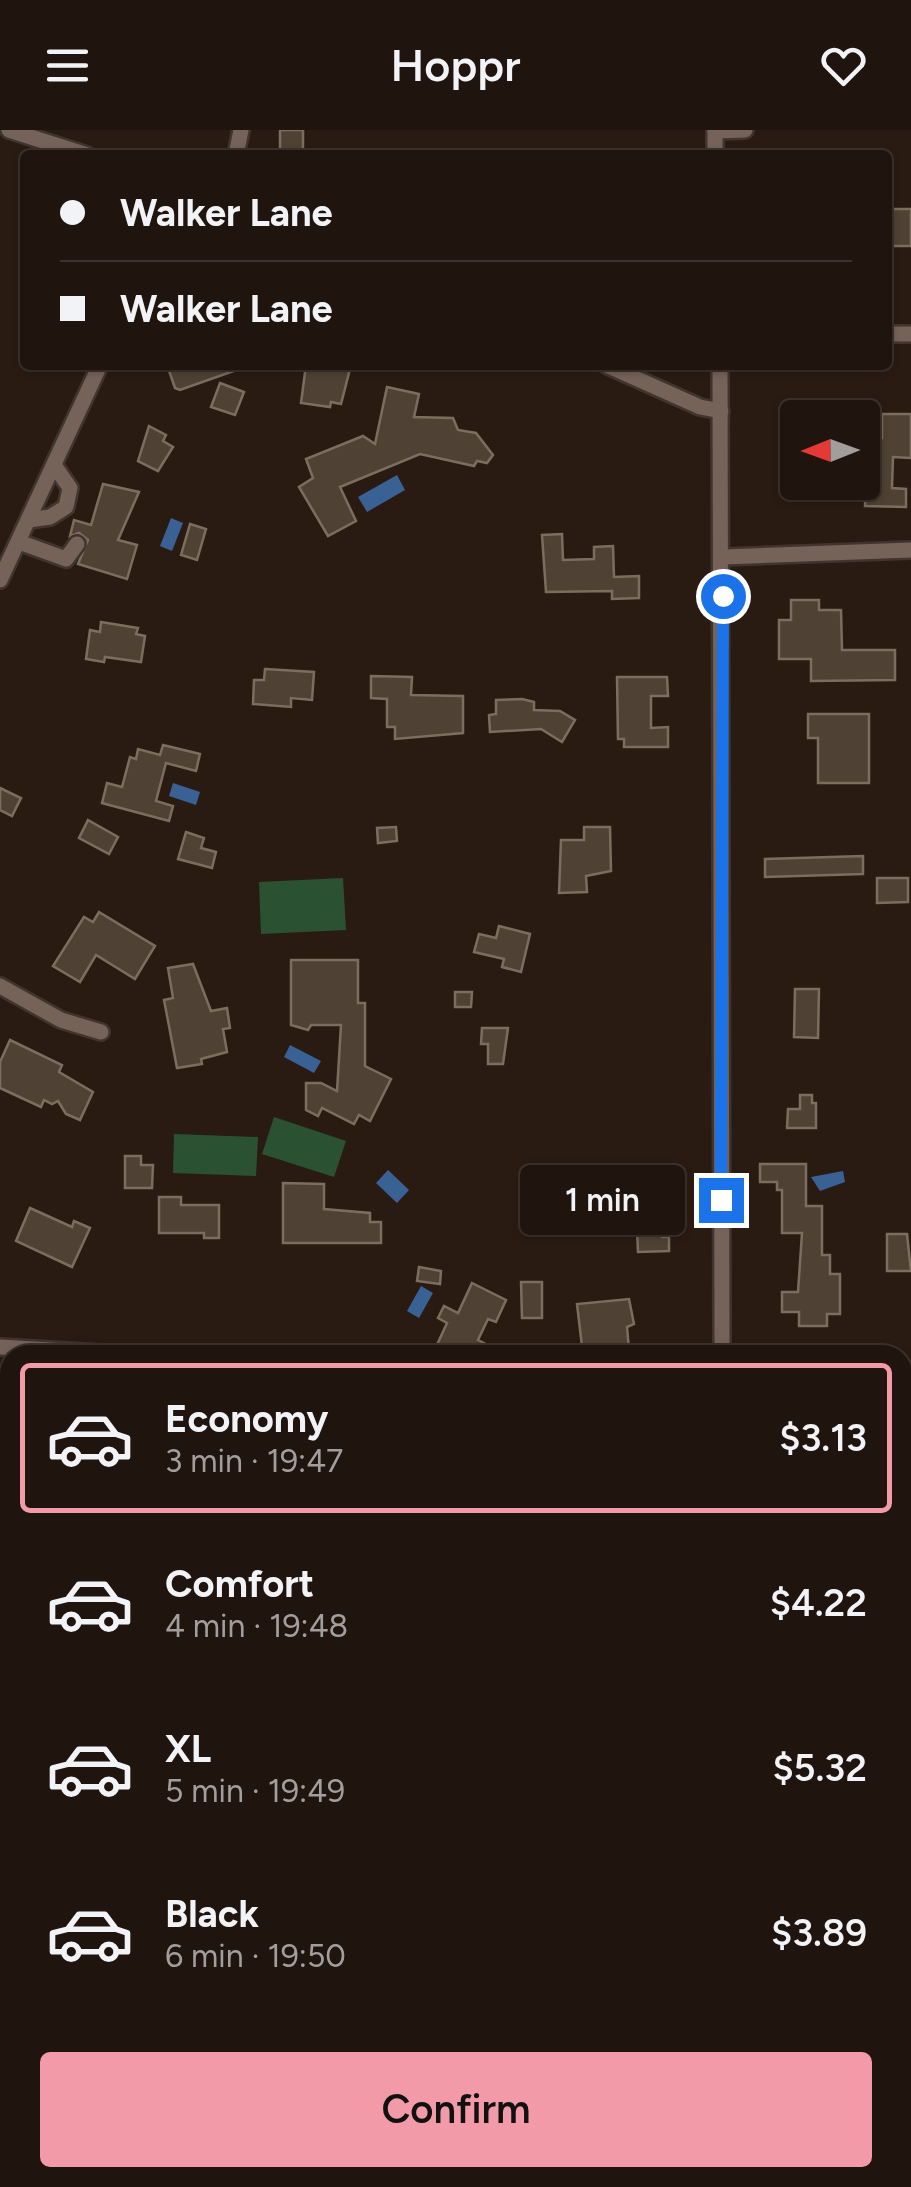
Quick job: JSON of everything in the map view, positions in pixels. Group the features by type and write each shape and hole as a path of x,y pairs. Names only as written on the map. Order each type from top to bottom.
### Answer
{"street":[{"path":"9,130 71,150"},
{"path":"715,131 744,130"},
{"path":"0,580 98,370"},
{"path":"617,370 700,407 721,411"},
{"path":"720,370 722,1345"},
{"path":"28,520 50,516 66,507 70,488 54,465"},
{"path":"18,542 66,559 78,544"},
{"path":"723,556 911,550"},
{"path":"0,986 61,1020 101,1032"}],"green space":[{"path":"343,878 346,930 261,934 259,882"},
{"path":"274,1117 346,1141 334,1177 262,1154"},
{"path":"174,1134 258,1137 256,1176 173,1173"}],"water":[{"path":"397,475 405,490 367,512 358,497"},
{"path":"171,518 183,523 172,551 160,546"},
{"path":"173,783 200,792 196,805 169,796"},
{"path":"290,1045 321,1061 314,1073 284,1057"},
{"path":"388,1170 409,1190 397,1203 376,1183"},
{"path":"843,1171 845,1182 820,1191 811,1177"},
{"path":"421,1286 433,1293 419,1318 407,1311"}],"building":[{"path":"280,130 303,130 303,150 280,150"},
{"path":"892,209 911,209 911,246 892,246"},
{"path":"169,370 237,370 180,390 175,388"},
{"path":"305,370 350,370 341,404 331,402 330,407 301,403"},
{"path":"220,383 244,392 235,415 211,407"},
{"path":"387,387 419,394 414,417 453,418 458,430 476,433 493,455 487,463 477,461 474,466 420,454 340,487 356,521 328,536 299,487 313,478 306,459 363,436 375,444"},
{"path":"882,414 911,414 911,458 893,457 892,488 906,489 906,507 865,506 865,500 880,500"},
{"path":"149,426 166,435 163,441 173,447 158,471 138,461"},
{"path":"103,484 139,492 118,540 137,545 127,579 78,564 88,540 79,533 70,536 74,520 91,525"},
{"path":"190,524 206,529 197,560 181,555"},
{"path":"562,534 563,560 594,559 594,547 613,546 614,577 639,576 639,598 612,599 612,591 546,592 542,535"},
{"path":"791,600 819,600 819,610 841,610 842,650 895,650 895,680 811,681 811,659 779,659 779,620 791,620"},
{"path":"101,622 138,628 136,634 145,636 141,662 105,657 104,662 86,659 90,630 100,632"},
{"path":"265,669 314,672 312,700 291,698 291,707 253,704 254,680 264,680"},
{"path":"371,676 412,677 411,695 463,696 463,733 395,739 395,727 387,727 387,699 371,698"},
{"path":"617,677 667,677 668,696 651,696 651,728 668,727 668,747 624,747 624,739 618,739"},
{"path":"496,700 534,702 534,710 560,711 575,720 562,742 541,729 490,732 489,715 496,714"},
{"path":"808,714 869,714 869,783 818,783 818,738 808,738"},
{"path":"163,745 200,754 196,771 166,763 156,801 173,806 169,821 102,803 107,783 122,787 130,757 136,759 138,749 160,755"},
{"path":"0,788 21,798 12,816 0,810"},
{"path":"88,820 118,837 109,854 79,838"},
{"path":"396,827 397,841 378,843 377,828"},
{"path":"584,827 610,827 611,871 586,876 587,892 559,893 561,840 584,840"},
{"path":"186,832 204,838 201,848 216,852 212,868 178,859"},
{"path":"863,856 863,874 765,877 765,859"},
{"path":"877,878 908,878 908,902 877,903"},
{"path":"99,912 155,946 135,979 96,955 80,982 53,966 84,917 93,922"},
{"path":"499,926 530,934 521,972 502,967 504,959 474,952 479,934 496,938"},
{"path":"291,960 358,960 358,1003 365,1003 365,1066 391,1079 370,1121 359,1115 354,1124 322,1108 318,1116 306,1110 306,1083 321,1083 337,1091 341,1025 311,1025 308,1030 291,1025"},
{"path":"193,964 211,1011 227,1008 230,1028 223,1029 227,1052 201,1059 202,1064 177,1068 164,1000 173,998 168,968"},
{"path":"795,989 819,989 818,1038 794,1037"},
{"path":"455,992 472,992 471,1007 455,1007"},
{"path":"482,1028 508,1028 503,1064 488,1064 488,1044 481,1044"},
{"path":"10,1040 62,1065 59,1072 93,1092 80,1120 66,1114 58,1101 52,1104 44,1100 41,1107 0,1088 0,1062"},
{"path":"800,1095 812,1095 812,1103 816,1103 816,1128 787,1128 788,1109 800,1109"},
{"path":"125,1156 141,1156 141,1165 153,1165 152,1188 125,1188"},
{"path":"760,1164 806,1164 806,1206 822,1206 822,1255 830,1255 830,1274 840,1274 840,1314 827,1314 827,1326 799,1326 799,1312 782,1312 782,1292 798,1292 802,1233 782,1233 782,1190 777,1190 777,1182 760,1182"},
{"path":"283,1183 324,1184 324,1209 370,1213 370,1222 381,1222 381,1243 283,1243"},
{"path":"159,1197 181,1197 181,1205 219,1205 219,1238 204,1238 204,1233 159,1233"},
{"path":"30,1208 72,1227 74,1221 90,1228 72,1267 16,1241"},
{"path":"662,1228 662,1237 669,1237 669,1251 638,1252 637,1229"},
{"path":"887,1234 907,1234 911,1271 887,1271"},
{"path":"419,1267 441,1271 440,1284 417,1281"},
{"path":"521,1282 542,1282 542,1318 522,1318"},
{"path":"472,1283 506,1300 496,1322 488,1319 478,1340 483,1345 437,1345 447,1323 438,1318 444,1306 458,1313"},
{"path":"629,1299 634,1324 627,1327 629,1345 582,1345 577,1304"}],"route":[{"path":"721,1200 723,596"}]}
